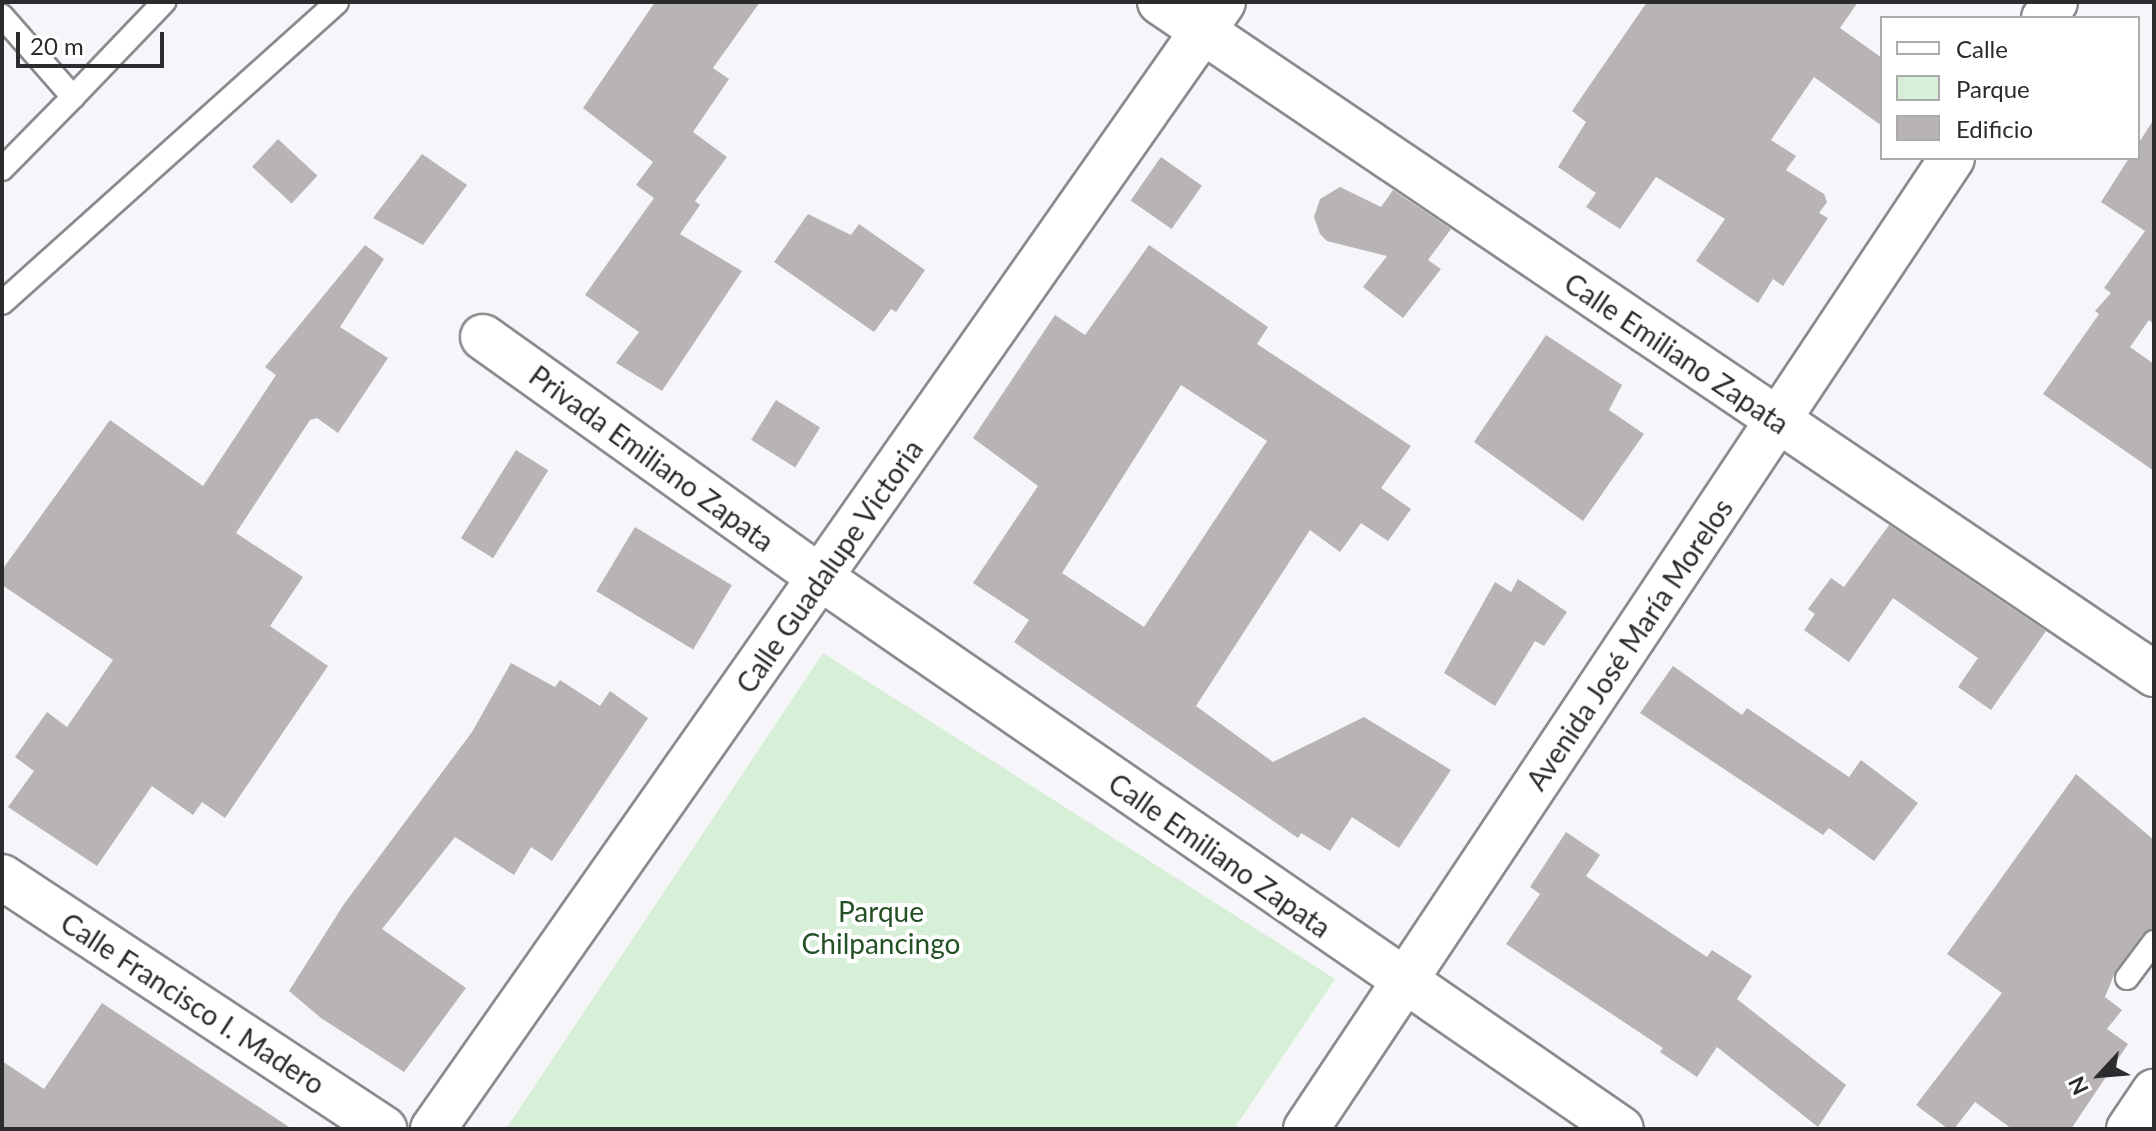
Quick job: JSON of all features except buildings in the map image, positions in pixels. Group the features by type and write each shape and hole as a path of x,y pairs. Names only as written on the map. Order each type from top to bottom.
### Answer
{"street":[{"path":"1160,2 1212,16"},
{"name":"Calle Emiliano Zapata","path":"1212,16 1777,421 2154,674"},
{"name":"Calle Guadalupe Victoria","path":"433,1129 1212,16"},
{"name":"Avenida José María Morelos","path":"1306,1129 1951,160"},
{"name":"Privada Emiliano Zapata","path":"483,337 821,578"},
{"name":"Calle Emiliano Zapata","path":"821,578 1621,1129"},
{"name":"Calle Francisco I. Madero","path":"2,877 384,1129"},
{"path":"2129,1129 2154,1092"}],"lane":[{"path":"2,169 164,2"},
{"path":"2,303 337,2"},
{"path":"2,16 73,97"},
{"path":"2127,978 2154,942"}],"green space":[{"name":"Parque Chilpancingo","path":"823,653 1335,979 1234,1129 506,1129"}]}
